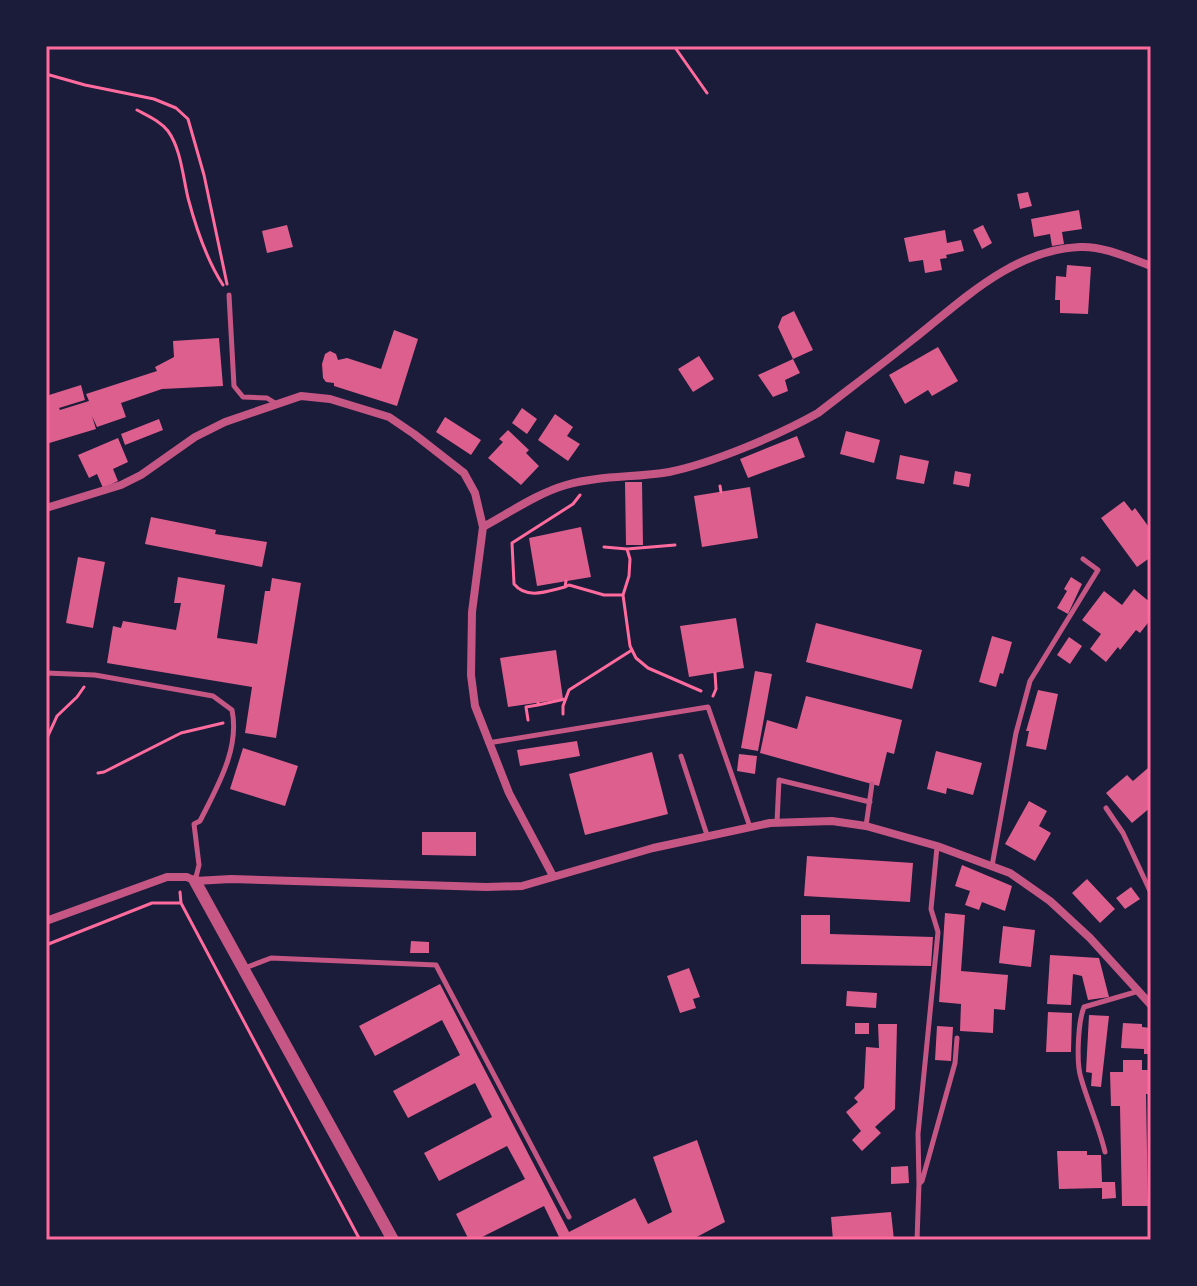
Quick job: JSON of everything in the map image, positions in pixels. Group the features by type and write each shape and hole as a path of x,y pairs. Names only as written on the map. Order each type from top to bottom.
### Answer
{"street":[{"path":"483,527 561,486 598,477 672,471 796,425 818,413 989,279 1027,258 1082,246 1106,250 1151,266"},
{"path":"46,508 121,485 141,475 195,437 225,422 301,396 330,399 397,422 464,473 475,493 483,527 472,612 471,675 475,706 509,793 553,876"},
{"path":"46,921 167,877 187,877 195,881 231,879 522,886 707,835 777,822 832,821 866,826 937,846 1010,873 1050,901 1090,938 1151,1005"},
{"path":"195,881 393,1240"}],"lane":[{"path":"229,295 234,386 243,397 267,398 275,403"},
{"path":"992,866 1016,733 1030,681 1098,570 1083,559"},
{"path":"46,673 95,675 213,696 232,710 234,721 226,771 200,821 194,824 199,865 195,881"},
{"path":"488,743 708,707 750,827"},
{"path":"681,756 707,835"},
{"path":"777,822 779,780 870,802"},
{"path":"866,826 872,784"},
{"path":"1106,808 1123,833 1151,893"},
{"path":"917,1240 918,1134 938,932 931,909 937,846"},
{"path":"244,969 271,958 436,965 569,1217"},
{"path":"1105,1152 1097,1118 1079,1074 1080,1017 1084,1007 1139,991"},
{"path":"919,1184 955,1063 957,1038"}],"path":[{"path":"674,46 707,93"},
{"path":"46,74 154,99 176,108 188,119 204,175 229,295"},
{"path":"137,110 156,120 167,130 174,143 192,215 208,258 229,295"},
{"path":"720,486 721,492"},
{"path":"586,490 573,504 512,543 514,584 523,593 569,585 604,595 623,595"},
{"path":"604,547 627,549 675,545"},
{"path":"627,549 629,576 623,595 636,658 648,668 701,691"},
{"path":"565,587 566,581"},
{"path":"563,714 569,690 632,650"},
{"path":"708,707 716,689 715,673"},
{"path":"46,740 57,716 95,675"},
{"path":"528,720 526,707 565,699"},
{"path":"98,773 181,733 234,721"},
{"path":"46,945 152,903 181,903 360,1240"}],"building":[{"path":"1028,192 1032,206 1020,209 1017,194"},
{"path":"1079,210 1082,229 1062,232 1064,244 1052,246 1050,234 1034,237 1031,219"},
{"path":"287,225 293,247 267,253 262,231"},
{"path":"983,225 992,243 982,249 973,230"},
{"path":"945,230 947,243 961,240 964,251 940,259 942,270 925,273 923,260 909,262 904,238"},
{"path":"1067,265 1091,267 1088,314 1060,313 1060,300 1055,300 1056,276 1066,277"},
{"path":"794,311 813,350 793,359 778,327 782,317"},
{"path":"394,330 418,339 397,406 334,386 334,383 326,382 323,378 322,364 325,354 330,351 336,354 338,360 347,358 381,369"},
{"path":"219,338 223,386 162,389 121,403 126,417 97,427 92,416 96,429 46,444 46,396 81,385 85,400 60,410 89,401 86,394 157,371 155,367 174,357 173,341"},
{"path":"938,347 958,381 932,396 928,390 905,404 889,375"},
{"path":"699,356 714,379 693,392 678,369"},
{"path":"793,359 800,373 785,380 788,391 773,397 758,375"},
{"path":"522,408 537,419 527,434 512,423"},
{"path":"555,414 573,427 567,436 580,444 568,461 538,440"},
{"path":"445,417 481,440 471,455 436,432"},
{"path":"159,419 163,430 125,445 121,434"},
{"path":"508,430 529,450 526,453 539,466 521,485 488,458 503,442 499,439"},
{"path":"846,431 880,440 874,463 840,454"},
{"path":"797,436 805,457 748,478 740,459"},
{"path":"118,438 128,462 113,469 118,481 103,488 97,474 89,478 78,455"},
{"path":"900,455 929,461 924,484 896,479"},
{"path":"955,471 971,474 969,487 953,484"},
{"path":"625,482 642,482 643,545 626,545"},
{"path":"750,487 758,538 702,547 694,496"},
{"path":"1124,501 1132,511 1135,508 1151,530 1151,557 1137,567 1101,518"},
{"path":"151,517 216,530 215,534 267,542 262,567 145,544"},
{"path":"581,527 591,577 537,586 529,538"},
{"path":"78,557 105,562 93,628 66,623"},
{"path":"178,577 225,585 217,638 257,644 265,591 270,591 272,578 301,583 276,738 245,733 252,687 107,663 113,626 121,628 123,621 176,630 181,603 174,603"},
{"path":"1071,577 1082,584 1068,614 1057,608"},
{"path":"1134,589 1151,603 1151,619 1140,633 1136,630 1120,650 1118,647 1106,662 1090,649 1101,634 1082,620 1104,591 1122,605"},
{"path":"736,618 744,668 689,677 680,626"},
{"path":"816,623 922,650 912,689 806,662"},
{"path":"992,636 1012,642 996,687 979,682"},
{"path":"1069,637 1082,646 1070,664 1057,655"},
{"path":"556,650 563,699 508,707 500,658"},
{"path":"755,671 772,674 758,751 741,748"},
{"path":"1038,690 1058,694 1046,750 1026,746 1029,731 1026,731"},
{"path":"806,696 902,720 894,754 887,752 879,786 760,753 767,720 797,729"},
{"path":"577,741 580,756 520,766 517,750"},
{"path":"243,748 298,766 285,806 230,789"},
{"path":"936,751 982,763 973,795 947,788 946,794 927,789"},
{"path":"652,752 668,814 585,835 569,774"},
{"path":"739,754 757,756 755,774 737,771"},
{"path":"1148,768 1151,772 1151,807 1132,823 1106,793 1127,775 1133,781"},
{"path":"1029,801 1047,811 1039,826 1051,833 1035,861 1005,844"},
{"path":"422,832 476,832 476,856 422,855"},
{"path":"807,856 913,863 910,902 804,896"},
{"path":"962,865 1012,886 1005,911 982,902 979,910 965,905 970,891 955,886"},
{"path":"1087,879 1115,909 1100,923 1072,893"},
{"path":"1131,887 1140,899 1125,909 1116,898"},
{"path":"945,913 965,915 961,971 1008,975 1005,1010 994,1009 993,1033 960,1031 961,1004 939,1002"},
{"path":"801,915 830,915 830,934 933,937 931,966 801,964"},
{"path":"1003,926 1035,930 1031,967 999,963"},
{"path":"411,941 429,942 429,953 410,953"},
{"path":"1050,955 1099,958 1109,997 1088,1000 1082,976 1073,974 1071,1005 1047,1004"},
{"path":"689,968 700,997 693,999 696,1008 680,1013 667,976"},
{"path":"440,984 569,1232 635,1198 648,1224 672,1212 653,1157 697,1140 725,1222 691,1240 553,1240 559,1237 544,1206 476,1240 469,1240 456,1214 525,1179 507,1146 439,1181 424,1153 492,1117 475,1083 408,1118 393,1091 460,1055 442,1020 375,1056 359,1026"},
{"path":"847,991 877,993 876,1008 846,1006"},
{"path":"1048,1012 1072,1013 1071,1052 1046,1052"},
{"path":"1089,1015 1109,1016 1101,1087 1091,1086 1092,1073 1086,1072"},
{"path":"855,1023 869,1023 869,1034 855,1034"},
{"path":"1123,1023 1151,1028 1151,1054 1144,1054 1144,1049 1121,1048"},
{"path":"878,1024 897,1024 895,1109 875,1127 881,1133 862,1151 852,1140 861,1131 846,1112 858,1102 854,1098 864,1088 866,1047 879,1048"},
{"path":"937,1026 953,1027 951,1061 935,1060"},
{"path":"1123,1060 1142,1060 1142,1070 1151,1070 1151,1094 1146,1094 1148,1206 1122,1206 1120,1106 1111,1106 1110,1072 1123,1072"},
{"path":"1057,1151 1087,1151 1087,1155 1101,1155 1102,1182 1115,1182 1116,1198 1102,1199 1102,1188 1059,1189"},
{"path":"908,1166 909,1183 891,1184 891,1167"},
{"path":"891,1212 894,1240 833,1240 831,1217"}]}
